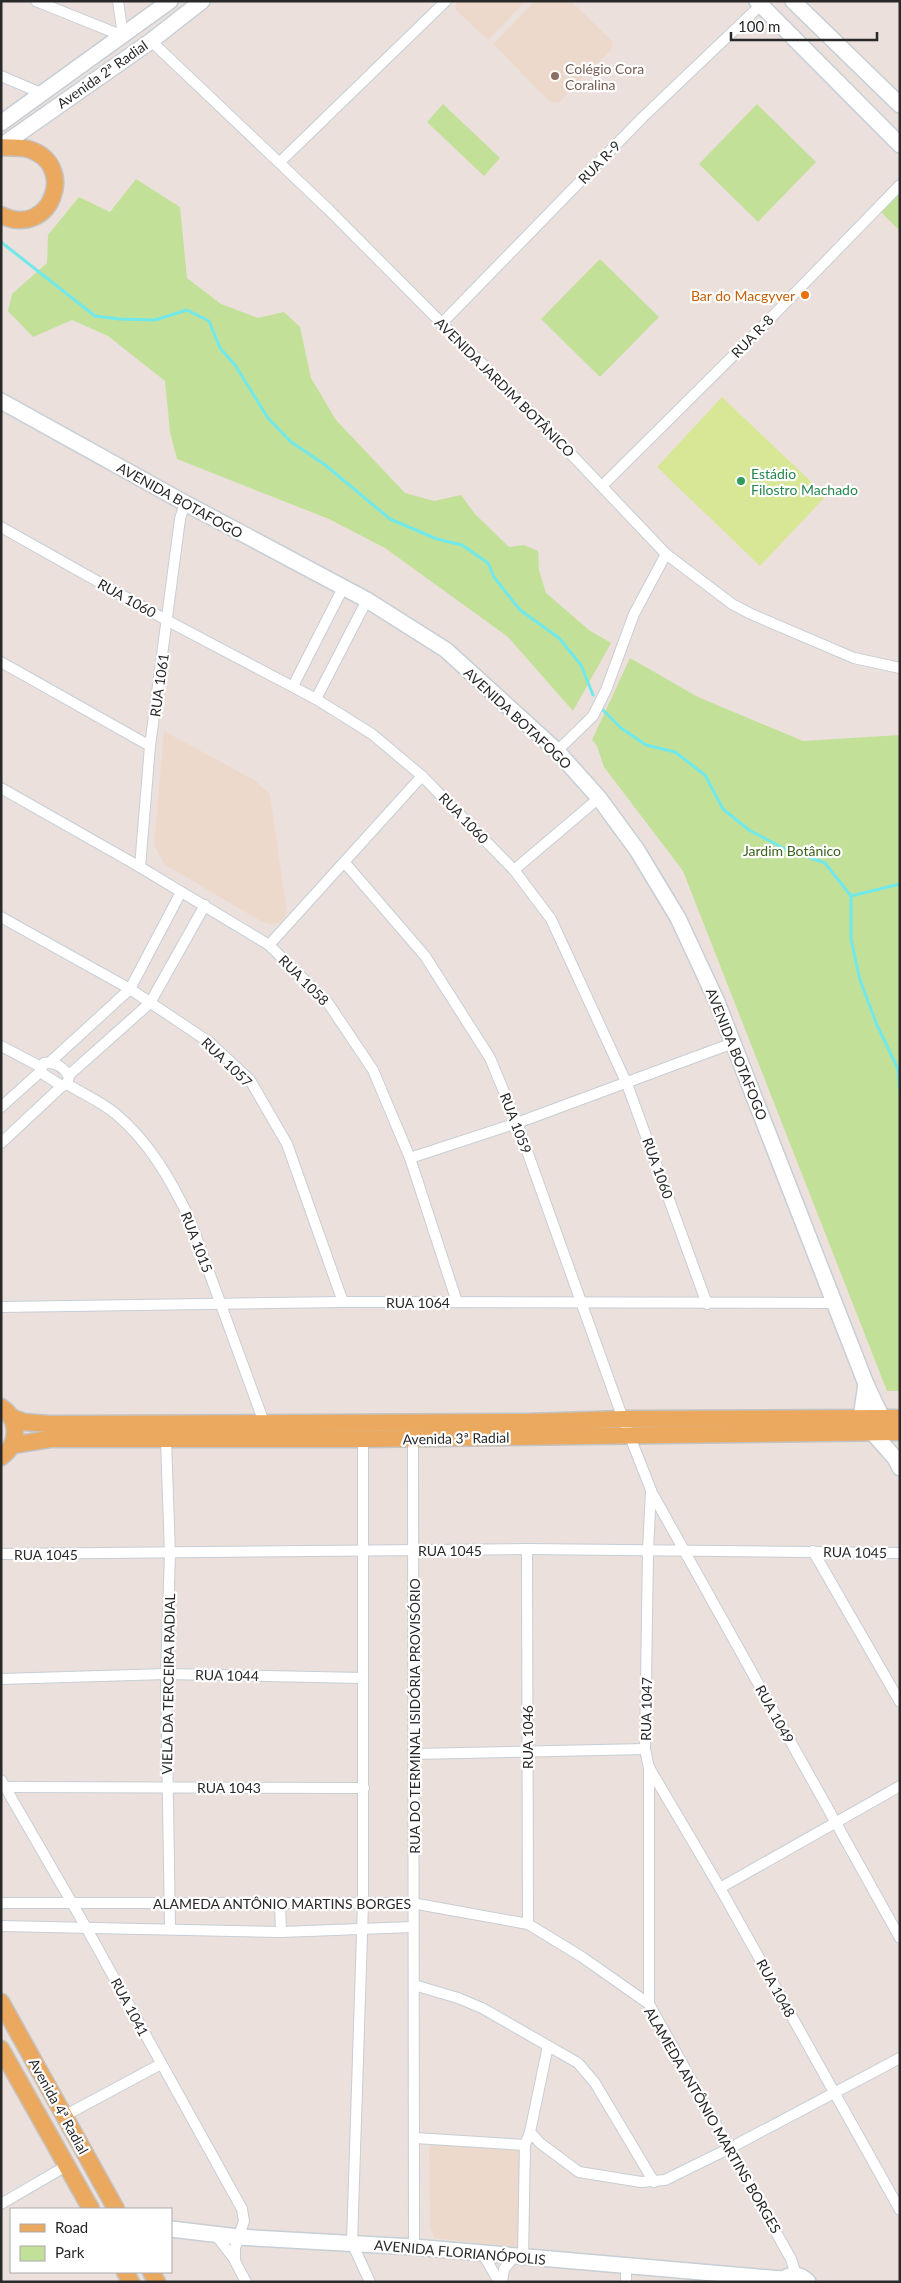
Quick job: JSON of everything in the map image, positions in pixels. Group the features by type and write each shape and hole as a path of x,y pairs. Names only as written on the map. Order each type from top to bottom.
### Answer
{"main road":[{"path":"1,146 28,149 44,157 54,172 56,187 47,208 35,216 15,220 1,215"},
{"path":"5,1408 15,1426 5,1456"},
{"name":"Avenida 3ª Radial","path":"5,1408 24,1422 50,1424 333,1421 528,1422"},
{"path":"413,1439 415,1432 420,1429 506,1427 528,1422 623,1418 900,1418"},
{"path":"333,1421 358,1428 363,1439"},
{"name":"Avenida 3ª Radial","path":"5,1456 50,1439 413,1439 900,1432"},
{"name":"Avenida 4ª Radial","path":"1,2002 115,2208"},
{"name":"Avenida 4ª Radial","path":"1,2049 90,2208"}],"street":[{"path":"36,1 123,36"},
{"path":"94,79 96,68 125,47 118,1"},
{"name":"Avenida 2ª Radial","path":"1,123 170,1"},
{"name":"Avenida 2ª Radial","path":"1,146 94,79 151,41 202,1"},
{"path":"281,162 446,1"},
{"path":"793,1 900,105"},
{"path":"761,2 900,145"},
{"name":"RUA R-9","path":"442,323 643,117 761,2"},
{"name":"AVENIDA JARDIM BOTÂNICO","path":"151,41 281,162 442,323 666,554 732,604 751,614 854,658 900,668"},
{"path":"1,76 41,93"},
{"name":"RUA R-8","path":"602,486 762,327 900,185"},
{"name":"AVENIDA BOTAFOGO","path":"1,401 185,503 367,600 446,650 557,751 599,798 638,850 678,918 718,1002 834,1303 866,1384 882,1418"},
{"name":"RUA 1061","path":"140,867 150,746 180,519 185,503"},
{"name":"RUA 1060","path":"1,527 168,621 293,686 372,734 422,776 514,870 551,919 628,1084 707,1304"},
{"path":"557,751 593,716 606,690 634,614 666,554"},
{"path":"293,686 343,588"},
{"path":"316,699 367,600"},
{"path":"1,662 150,746"},
{"path":"269,945 345,864 422,776"},
{"name":"RUA 1058","path":"1,788 205,905 269,945 328,1003 374,1070 410,1158 456,1302"},
{"path":"514,870 599,798"},
{"name":"RUA 1059","path":"345,864 425,956 490,1058 518,1123 623,1418"},
{"path":"1,1108 43,1067 130,989 181,892"},
{"path":"1,1143 150,1003 205,905"},
{"name":"RUA 1057","path":"1,917 130,989 209,1042 250,1080 287,1144 343,1302"},
{"path":"410,1158 518,1123 628,1084 733,1043"},
{"path":"1,1046 43,1067 66,1082"},
{"path":"43,1067 62,1067 66,1082"},
{"name":"RUA 1015","path":"66,1082 115,1113 138,1135 160,1163 190,1220 269,1440"},
{"name":"RUA 1064","path":"1,1307 343,1302 834,1303"},
{"path":"861,1417 866,1384"},
{"name":"RUA 1047","path":"623,1418 650,1490 645,1749 649,1768 649,2004"},
{"path":"872,1432 897,1463"},
{"path":"363,1439 364,1788 352,2243 370,2282"},
{"name":"RUA DO TERMINAL ISIDÓRIA PROVISÓRIO","path":"413,1439 414,1754 412,1927 415,2138 414,2247"},
{"name":"VIELA DA TERCEIRA RADIAL","path":"166,1440 170,1554 166,1674 170,1928"},
{"path":"897,1463 900,1441"},
{"name":"RUA 1049","path":"650,1490 900,1938"},
{"name":"RUA 1045","path":"1,1554 170,1554 527,1549 900,1553"},
{"name":"RUA 1046","path":"527,1549 528,1924"},
{"path":"813,1551 900,1702"},
{"name":"RUA 1044","path":"1,1679 166,1674 363,1678"},
{"path":"414,1754 645,1749"},
{"name":"RUA 1048","path":"649,1768 720,1888 900,2210"},
{"name":"RUA 1043","path":"3,1783 167,1787 364,1788"},
{"name":"RUA 1041","path":"3,1783 73,1904 242,2209 244,2221 235,2248 235,2260"},
{"path":"720,1888 900,1786"},
{"name":"ALAMEDA ANTÔNIO MARTINS BORGES","path":"1,1903 412,1903 528,1924 582,1957 649,2004 791,2259 792,2279"},
{"path":"280,1903 281,1932"},
{"name":"ALAMEDA ANTÔNIO MARTINS BORGES","path":"1,1926 87,1929 170,1928 281,1932 412,1927"},
{"path":"414,1985 458,1998 482,2008 578,2063 588,2072 654,2182"},
{"path":"501,2282 504,2269 518,2257 525,2145 530,2132 548,2046"},
{"path":"530,2132 540,2143 579,2172 641,2182 664,2180 730,2148 900,2058"},
{"path":"64,2116 160,2064"},
{"path":"415,2138 525,2145"},
{"path":"1,2204 66,2166"},
{"name":"AVENIDA FLORIANÓPOLIS","path":"172,2229 238,2237 414,2247 518,2257 626,2274 792,2279"},
{"path":"215,2234 235,2260 246,2282"},
{"path":"483,2254 501,2282"}],"shaded area":[{"path":"456,1 526,1 488,40 456,10"},
{"name":"Colégio Cora Coralina","path":"535,1 571,1 613,42 611,50 559,102 550,102 493,44"},
{"path":"164,731 254,780 270,794 287,913 280,923 269,924 259,920 164,864 154,845"},
{"path":"435,2141 515,2147 521,2151 520,2244 517,2247 434,2238 430,2228 429,2147"}],"green space":[{"path":"443,104 500,158 484,176 427,122"},
{"path":"757,104 816,162 758,222 699,164"},
{"path":"136,179 180,207 187,278 221,304 258,318 284,312 300,327 311,378 336,420 405,493 434,501 461,495 475,514 509,547 524,545 538,551 539,570 546,593 589,630 611,643 573,711 508,637 385,548 329,519 177,459 170,432 165,381 108,336 72,320 33,337 8,311 12,294 47,263 48,235 79,197 110,212"},
{"path":"900,193 900,231 881,212"},
{"path":"600,259 659,317 600,377 541,319"},
{"name":"Estádio Filostro Machado","path":"722,397 826,496 760,566 657,467"},
{"name":"Jardim Botânico","path":"630,658 698,697 803,741 900,735 900,1391 887,1391 683,871 604,767 597,746 592,740"}],"waterway":[{"path":"1,242 95,316 155,320 187,310 209,321 220,348 235,365 268,418 291,442 324,464 390,519 437,539 462,545 488,563 494,577 520,610 559,638 581,665 593,695"},
{"path":"601,708 621,728 646,745 675,752 705,775 723,809 749,830 785,849 825,863 851,896 851,939 860,980 877,1025 898,1069 900,1094"},
{"path":"851,896 900,884"}],"place":[{"name":"Colégio Cora Coralina","path":"555,76"},
{"name":"Bar do Macgyver","path":"805,295"},
{"name":"Estádio Filostro Machado","path":"741,481"}]}
